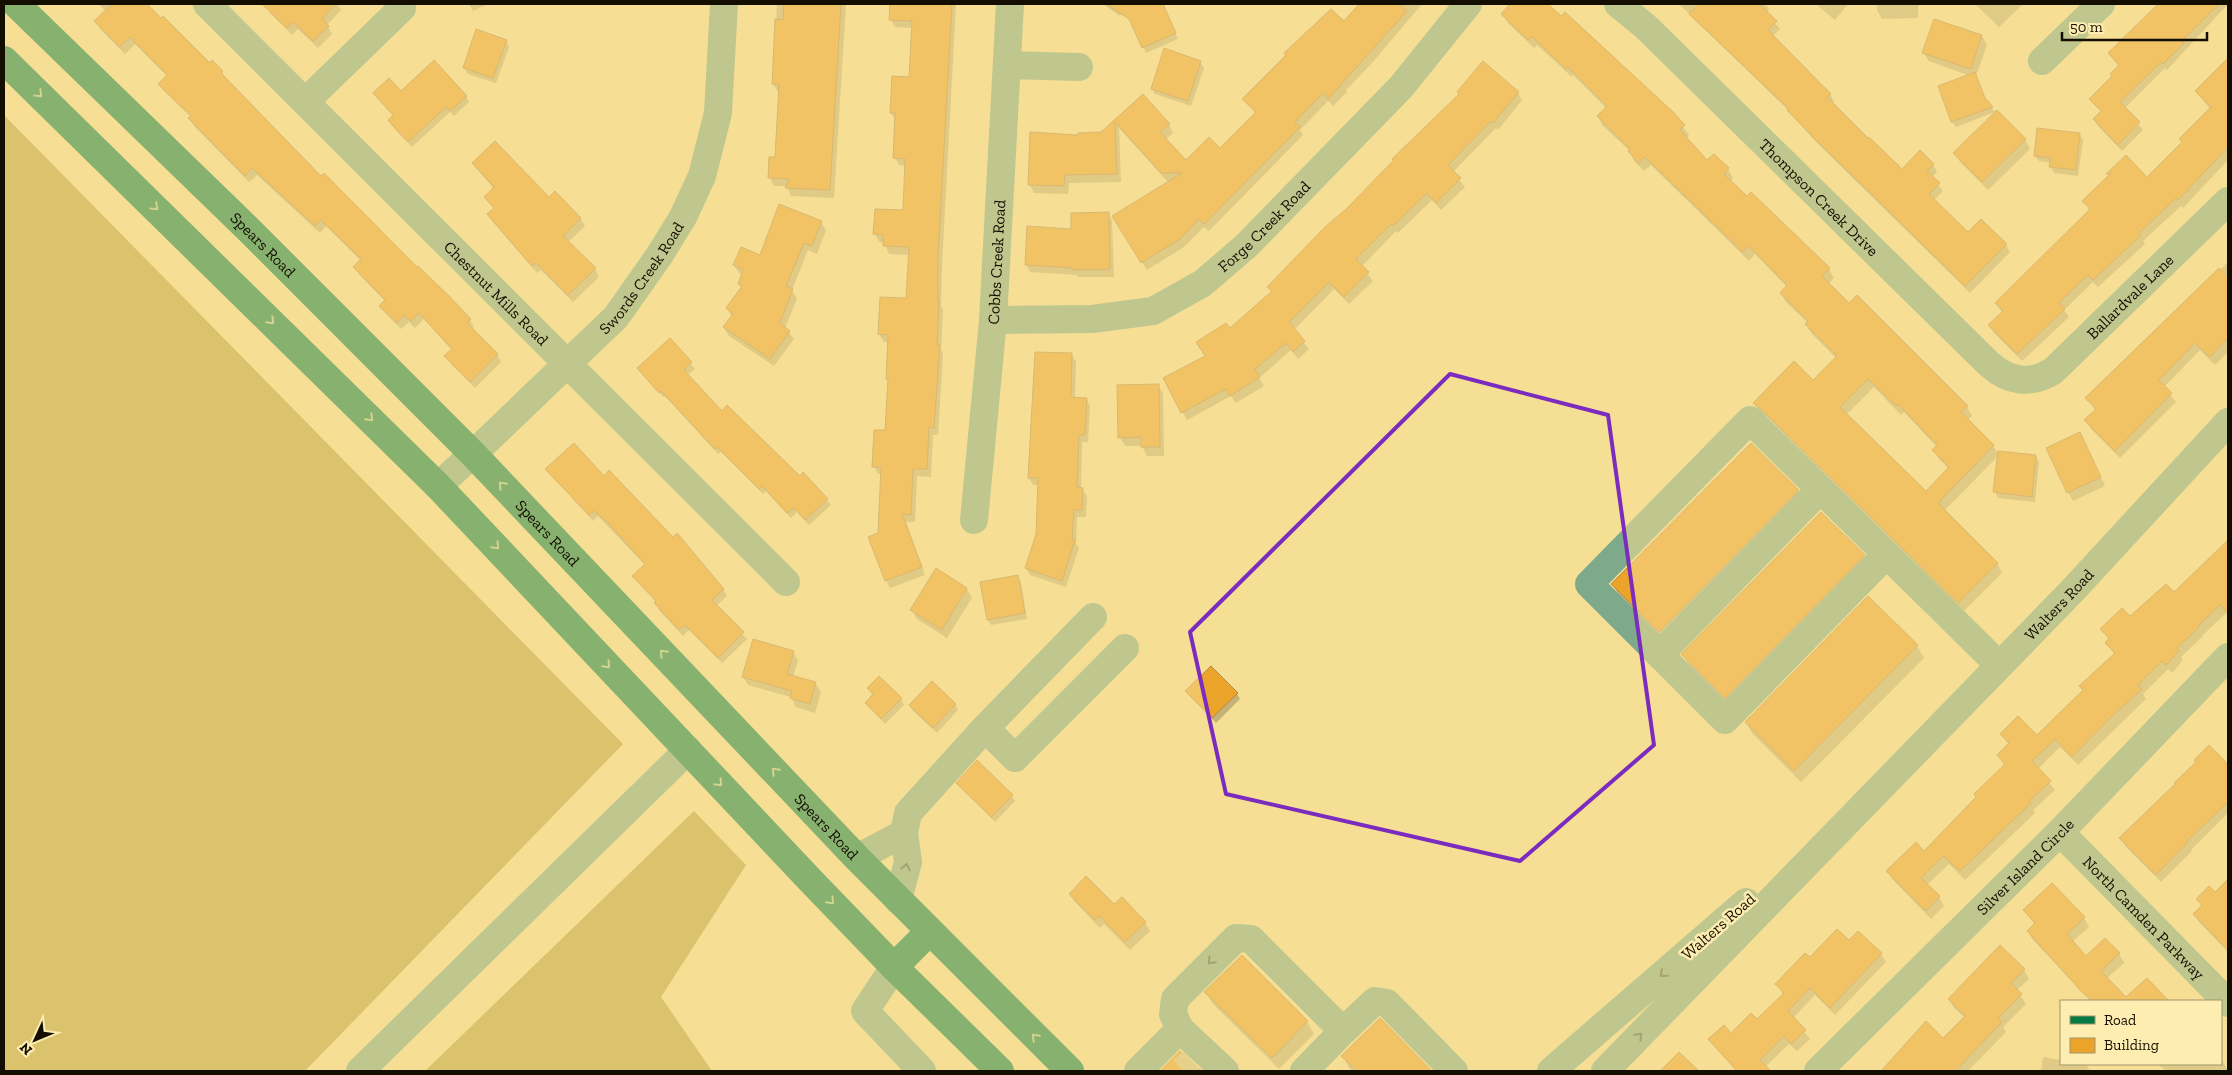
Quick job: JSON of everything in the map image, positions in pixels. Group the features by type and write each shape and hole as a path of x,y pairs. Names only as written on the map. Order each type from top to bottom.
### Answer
{"main road":[{"name":"Spears Road","path":"16,4 248,229 473,454 857,858 1070,1071"},
{"path":"4,60 438,486 894,967 1000,1071"},
{"path":"894,967 929,932"}],"street":[{"name":"Chestnut Mills Road","path":"207,4 306,100 786,582"},
{"name":"Swords Creek Road","path":"438,486 616,317 659,256 693,197 708,155 718,113 724,4"},
{"name":"Cobbs Creek Road","path":"974,520 993,320 1010,4"},
{"name":"Forge Creek Road","path":"993,320 1092,319 1153,310 1203,283 1246,246 1400,87 1468,4"},
{"name":"Thompson Creek Drive","path":"1618,4 1646,27 1993,367 2005,376 2025,381"},
{"path":"2042,61 2101,4"},
{"path":"306,100 402,8"},
{"path":"1007,65 1079,66"},
{"name":"Ballardvale Lane","path":"2025,381 2035,380 2053,371 2228,201"},
{"path":"1886,555 1725,720 1590,584 1750,420 1999,665"},
{"name":"Walters Road","path":"1605,1071 2072,591 2228,422"},
{"path":"1660,654 1820,490"},
{"path":"898,900 908,862 904,833 908,813 986,728 1094,617"},
{"path":"986,728 1015,758 1125,648"},
{"name":"Silver Island Circle","path":"1818,1071 2060,832 2228,657"},
{"path":"360,1071 688,750"},
{"name":"Walters Road","path":"1551,1071 1885,782"},
{"name":"North Camden Parkway","path":"2060,832 2224,992"},
{"path":"857,858 904,833"},
{"path":"1211,1064 1180,1029 1173,1014 1175,999 1236,938 1251,939 1343,1031"},
{"path":"894,967 865,1011 918,1070"},
{"path":"1304,1071 1376,1001 1387,1002 1454,1071"},
{"path":"1138,1071 1180,1029"}],"highlighted area":[{"path":"1450,374 1608,415 1654,745 1520,861 1226,794 1190,632"}],"shaded area":[{"path":"4,115 623,744 305,1071 4,1071"},
{"path":"694,811 746,865 661,997 712,1071 425,1071"}],"building":[{"path":"112,4 147,4 161,18 163,16 210,63 212,60 223,71 221,73 321,176 324,173 417,267 450,297 471,319 467,323 498,354 470,382 444,356 452,349 419,313 411,321 404,315 397,323 379,306 385,300 353,267 361,259 321,220 315,226 252,168 245,176 188,118 191,116 158,84 167,75 130,37 120,47 94,21"},
{"path":"262,4 336,4 322,19 329,26 313,41 293,22 287,28"},
{"path":"784,4 841,4 830,190 785,188 789,179 768,178 769,157 775,157 779,85 772,84 775,19 783,20"},
{"path":"890,4 952,4 938,256 937,345 940,345 934,428 929,427 927,469 913,469 911,515 902,514 922,567 885,581 868,537 878,533 881,467 872,467 874,430 885,430 888,379 886,379 888,335 878,334 880,297 906,298 909,247 883,246 883,235 873,234 875,209 903,210 905,159 893,158 895,113 890,113 892,76 909,77 912,21 889,20"},
{"path":"1106,4 1163,4 1176,33 1142,48 1129,19"},
{"path":"1359,4 1399,4 1407,11 1328,99 1323,93 1295,122 1300,127 1204,224 1199,219 1180,239 1141,263 1112,216 1182,173 1161,173 1115,122 1117,174 1065,175 1064,186 1028,185 1030,132 1078,135 1078,133 1101,132 1143,94 1170,124 1160,132 1186,160 1209,137 1220,148 1256,112 1242,99 1286,55 1284,53 1331,9 1344,21"},
{"path":"1510,4 1548,4 1561,16 1565,12 1672,111 1685,125 1680,130 1707,160 1714,154 1729,168 1724,174 1747,196 1751,192 1830,268 1822,276 1849,303 1857,295 1968,406 1961,412 1994,445 1938,503 1998,563 1958,603 1753,403 1794,361 1813,380 1837,356 1805,324 1808,321 1780,293 1787,285 1749,246 1743,252 1645,157 1638,163 1628,151 1630,149 1597,116 1607,106 1568,67 1566,69 1531,36 1528,40 1501,14","holes":["1868,379 1896,406 1898,404 1937,445 1932,450 1949,467 1926,491 1840,407"]},
{"path":"1699,4 1759,4 1777,21 1768,30 1831,94 1827,97 1868,138 1902,169 1920,150 1934,164 1927,171 1940,183 1929,194 1968,232 1981,219 2007,244 1965,286 1809,133 1787,110 1788,108 1689,14"},
{"path":"2158,4 2219,4 2182,41 2184,43 2163,64 2161,62 2120,102 2140,122 2118,145 2093,119 2101,111 2089,99 2112,76 2110,74 2119,65 2108,53"},
{"path":"1934,19 1982,35 1971,69 1922,53"},
{"path":"476,29 507,40 493,78 463,68"},
{"path":"1164,48 1201,61 1188,101 1151,89"},
{"path":"2228,58 2228,147 2178,200 2176,198 2139,233 2141,235 2093,280 2088,275 2072,290 2059,303 2065,309 2017,354 1988,325 2003,311 1995,303 2090,209 2082,201 2110,174 2106,174 2126,155 2147,177 2182,142 2179,139 2211,107 2195,91"},
{"path":"434,60 467,96 450,111 446,107 408,142 388,120 393,115 373,93 389,78 401,91"},
{"path":"1483,61 1519,92 1493,123 1491,121 1448,165 1461,178 1436,203 1427,193 1393,226 1391,224 1356,259 1369,272 1344,297 1329,282 1289,322 1305,341 1293,352 1286,343 1255,369 1260,377 1230,396 1226,389 1181,413 1163,378 1205,356 1196,342 1226,323 1230,328 1272,291 1267,287 1394,160 1392,159 1459,94 1457,92"},
{"path":"1975,72 1985,98 1993,107 1951,122 1938,86"},
{"path":"1997,110 2026,139 1982,182 1953,153"},
{"path":"2037,128 2080,133 2076,170 2049,167 2051,158 2034,156"},
{"path":"495,141 549,197 555,191 581,218 563,236 596,268 568,295 536,263 532,266 487,214 494,208 484,197 494,187 472,163"},
{"path":"779,204 822,221 812,246 804,243 786,286 793,289 780,323 790,331 770,359 723,327 733,314 726,308 742,286 738,284 743,270 733,265 741,247 760,255"},
{"path":"1109,212 1110,269 1073,270 1072,268 1025,265 1027,226 1071,229 1071,213"},
{"path":"2219,268 2228,277 2228,338 2210,357 2195,343 2159,380 2172,393 2115,451 2084,420 2096,409 2085,398"},
{"path":"670,338 692,362 684,370 722,411 727,405 800,476 803,472 828,499 805,520 794,508 787,513 762,486 759,489 717,447 715,449 637,368"},
{"path":"1035,352 1072,353 1071,397 1087,398 1085,435 1079,435 1077,487 1083,488 1082,510 1074,510 1072,539 1075,540 1062,581 1025,568 1036,534 1038,478 1028,478"},
{"path":"1159,384 1160,447 1141,447 1141,437 1118,438 1117,385"},
{"path":"2080,432 2101,477 2067,493 2046,448"},
{"path":"574,443 604,476 609,470 673,537 677,533 724,589 712,600 744,632 718,658 685,625 679,630 654,603 656,601 632,576 645,564 608,523 594,511 589,515 545,469"},
{"path":"1751,443 1799,490 1659,632 1611,584"},
{"path":"1998,451 2036,455 2032,497 1993,492"},
{"path":"1821,512 1865,555 1725,698 1681,654"},
{"path":"2228,540 2228,613 2220,605 2177,648 2179,651 2166,665 2162,661 2138,685 2142,689 2072,757 2055,739 2032,761 2051,781 2029,801 2031,803 1960,871 1943,856 1921,878 1940,896 1926,911 1886,871 1916,842 1924,851 1976,797 1974,794 2005,764 1997,755 2009,743 2000,734 2018,716 2037,735 2083,690 2079,686 2115,653 2105,643 2109,638 2100,629 2122,608 2130,616 2166,584 2174,592"},
{"path":"936,568 967,588 942,630 910,610"},
{"path":"1018,575 1025,613 987,620 980,582"},
{"path":"1868,596 1918,645 1794,771 1745,722"},
{"path":"753,639 794,651 787,674 816,682 810,704 790,698 792,691 742,677"},
{"path":"1211,666 1238,693 1212,718 1185,691"},
{"path":"879,676 902,698 881,719 865,703 873,694 867,688"},
{"path":"932,681 956,704 933,728 909,705"},
{"path":"2209,745 2228,764 2228,802 2187,841 2156,875 2119,838 2175,784"},
{"path":"977,760 1013,795 991,817 956,783"},
{"path":"1086,876 1114,904 1122,897 1146,922 1125,942 1099,916 1095,920 1069,894"},
{"path":"2228,879 2228,950 2193,914 2202,905 2196,899 2209,886 2215,892"},
{"path":"2052,883 2085,917 2067,934 2086,956 2105,938 2120,953 2101,971 2126,997 2147,978 2168,1000 2091,1000 2027,931 2035,923 2023,910"},
{"path":"1837,929 1849,940 1858,931 1882,953 1830,1008 1810,988 1788,1011 1806,1030 1791,1044 1784,1036 1760,1060 1771,1071 1737,1071 1708,1039 1724,1025 1731,1033 1751,1013 1757,1019 1784,993 1775,984 1805,953 1810,957"},
{"path":"2000,945 2025,969 2011,983 2022,994 1998,1018 2002,1022 1955,1071 1881,1071 1926,1021 1943,1038 1965,1016 1948,999"},
{"path":"1242,955 1308,1021 1272,1058 1204,992"},
{"path":"1380,1018 1432,1071 1357,1071 1341,1056"},
{"path":"1180,1051 1198,1068 1202,1071 1160,1071"},
{"path":"1679,1052 1699,1071 1660,1071"}],"tunnel":[{"path":"1183,1071 1193,1062"}]}
